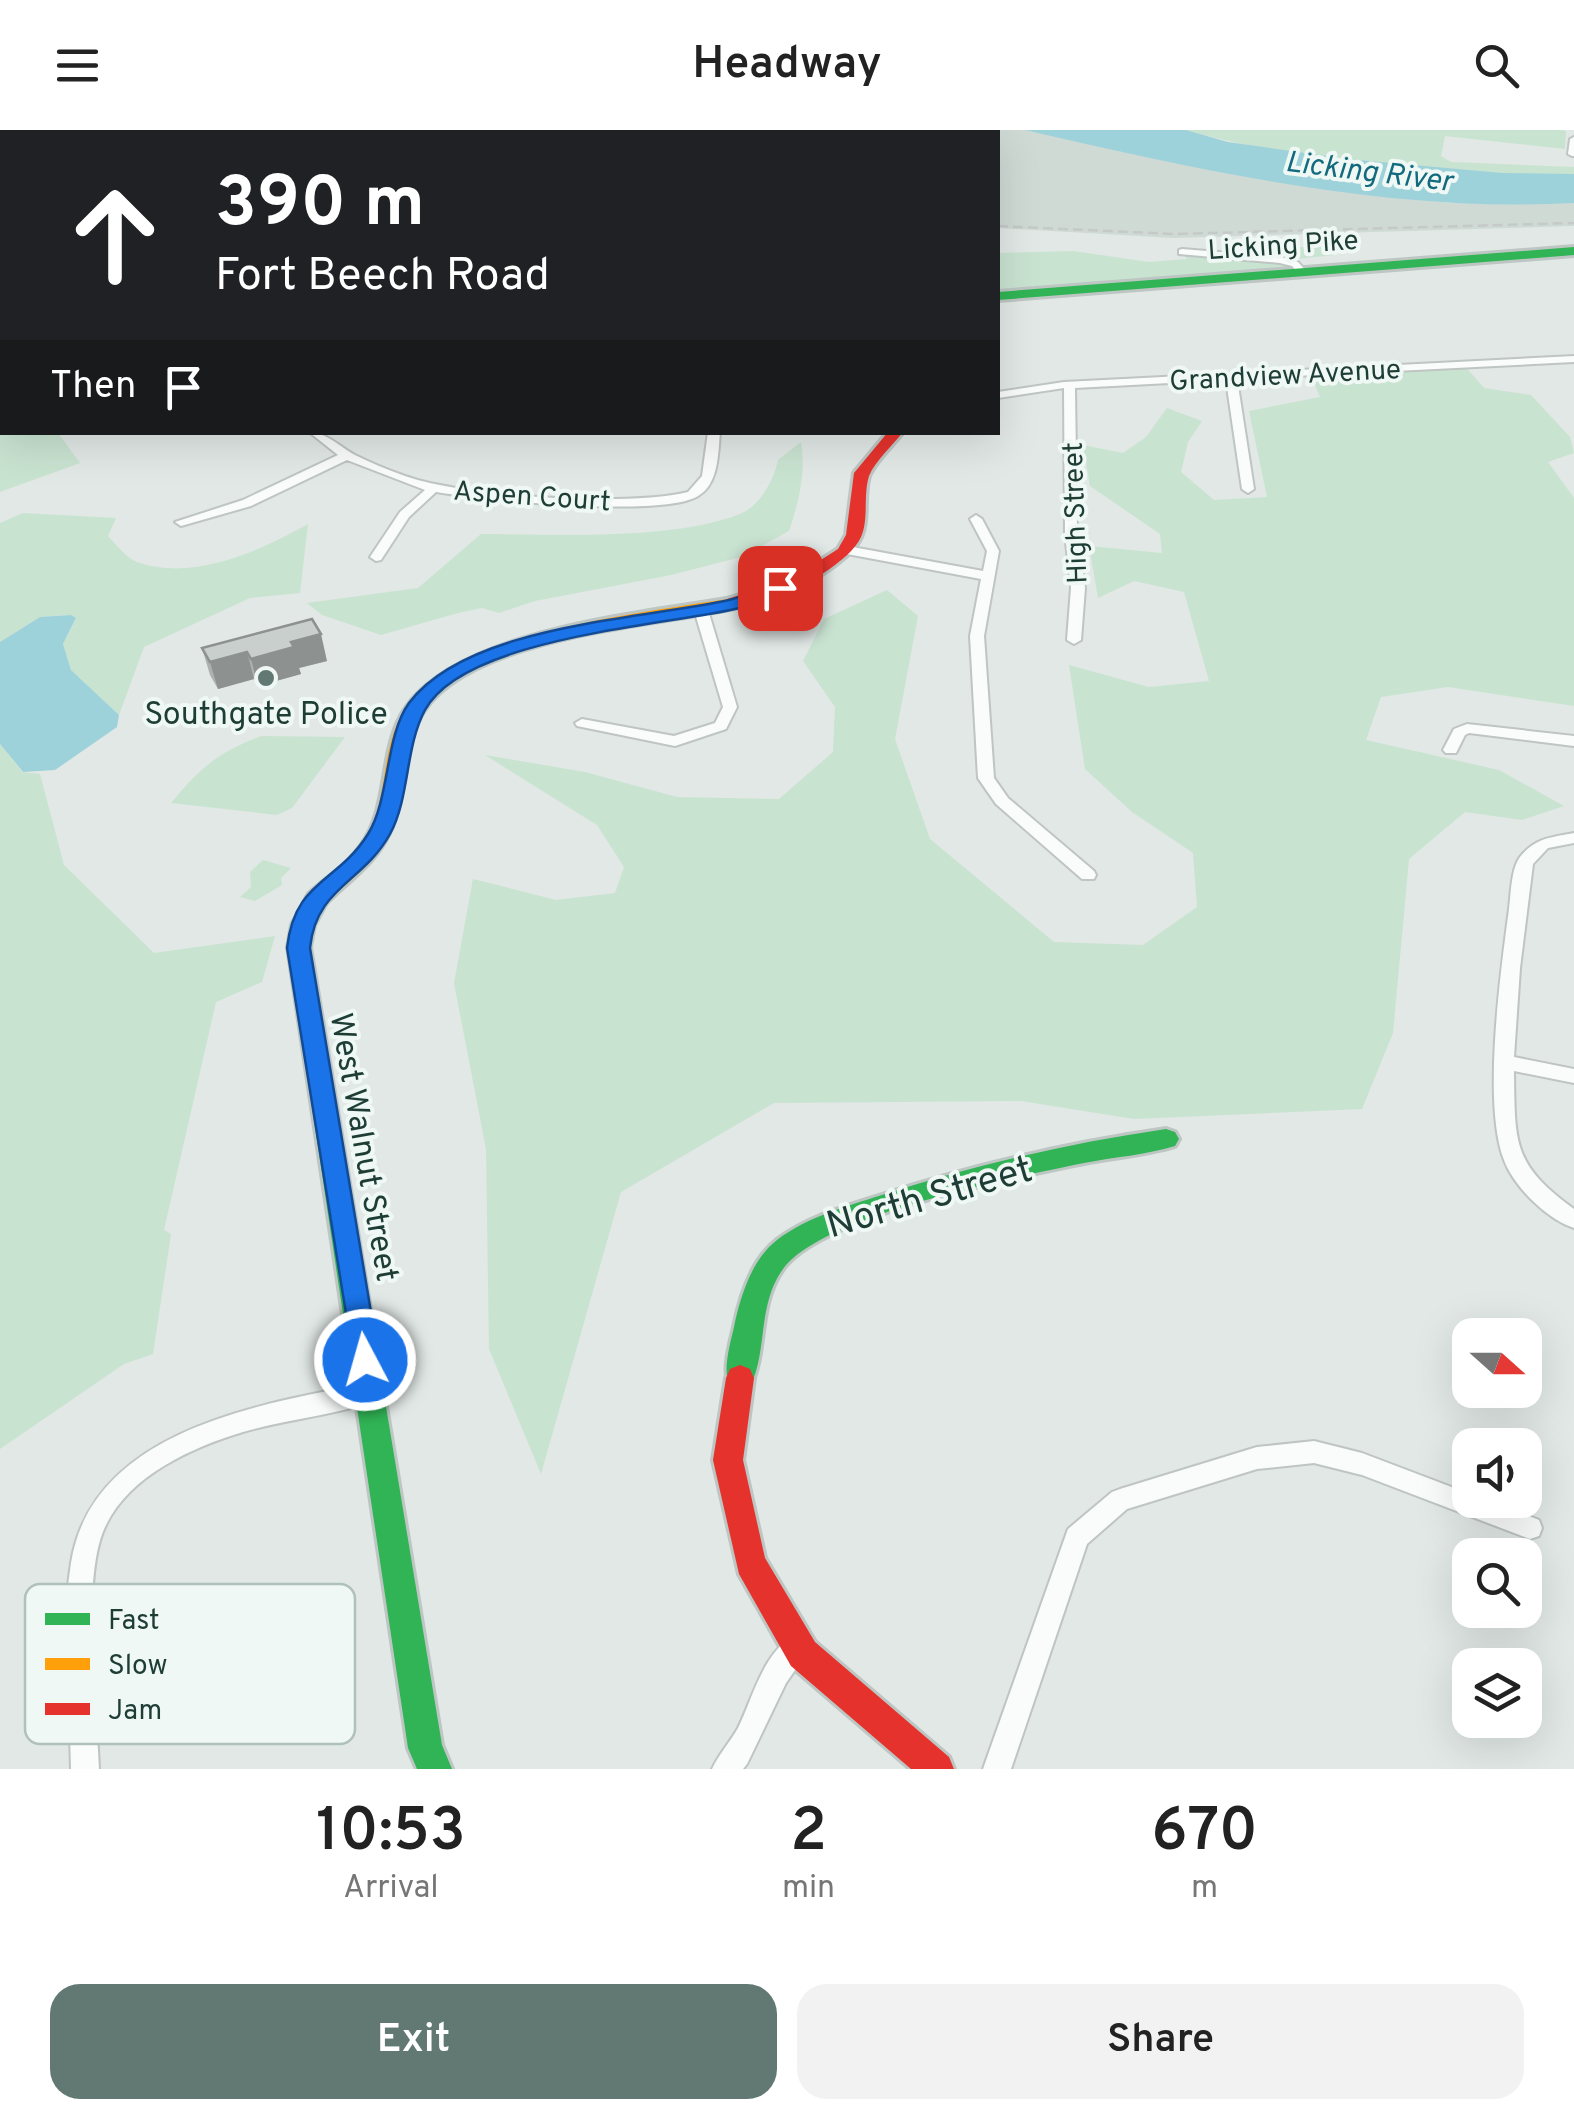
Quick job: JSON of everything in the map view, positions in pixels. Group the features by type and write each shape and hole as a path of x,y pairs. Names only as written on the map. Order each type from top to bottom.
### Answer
{"street":[{"path":"1572,154 1574,139"},
{"name":"Licking Pike","path":"1000,296 1574,250"},
{"path":"1182,252 1280,260 1295,264 1302,272"},
{"name":"Grandview Avenue","path":"1000,394 1069,385 1574,359"},
{"path":"1231,378 1248,490"},
{"name":"High Street","path":"1069,385 1071,533 1078,588 1074,640"},
{"name":"Aspen Court","path":"318,435 348,455 434,488 630,502 678,500 705,484 713,435"},
{"path":"894,435 862,474 857,527 847,550 988,576"},
{"path":"181,522 247,502 348,455"},
{"path":"376,557 404,514 434,488"},
{"path":"976,520 993,551 977,636 986,778 1002,802 1088,875"},
{"name":"West Walnut Street","path":"434,1769 425,1748 299,948 302,921 316,896 358,863 376,841 421,698 464,666 612,623 702,610 764,595 847,550"},
{"path":"582,723 675,742 721,726 730,707 702,610"},
{"path":"1451,750 1459,732 1467,728 1574,741"},
{"path":"1574,838 1543,844 1524,866 1506,1062 1513,1160 1539,1194 1574,1220"},
{"path":"1506,1062 1574,1076"},
{"name":"North Street","path":"937,1769 798,1647 750,1563 728,1460 747,1324 758,1289 782,1251 808,1231 852,1214 1124,1143 1166,1139"},
{"path":"82,1584 82,1562 100,1513 129,1478 170,1450 216,1431 369,1392"},
{"path":"996,1769 1076,1537 1120,1500 1257,1458 1314,1452 1362,1464 1530,1528"},
{"path":"726,1769 759,1722 782,1662 798,1647"},
{"path":"85,1744 85,1769"}],"shaded area":[{"path":"1000,130 1025,130 1365,194 1451,203 1574,203 1574,226 1174,238 1000,228"}],"green space":[{"path":"1186,130 1561,130 1566,131 1565,149 1445,136 1441,156 1451,162 1574,167 1574,174 1481,173 1378,165 1276,151"},
{"path":"1260,247 1326,247 1334,255 1297,259 1289,269 1000,292 1000,253 1073,251 1149,262 1187,259 1184,254 1238,259 1256,254"},
{"path":"1463,364 1484,388 1531,395 1570,437 1574,453 1548,462 1574,498 1574,706 1448,687 1381,697 1366,740 1499,770 1564,806 1522,820 1465,812 1409,859 1393,1033 1362,1109 1134,1119 1021,1101 774,1103 621,1192 541,1474 489,1349 486,1149 454,983 473,879 556,900 615,893 624,867 597,825 485,755 585,772 677,797 779,799 833,752 835,707 803,661 824,619 887,590 918,616 895,739 930,839 1054,942 1143,945 1197,907 1193,853 1132,812 1085,769 1069,665 1149,687 1209,681 1184,592 1134,581 1098,598 1089,546 1162,553 1160,534 1090,486 1083,445 1123,453 1146,437 1167,408 1202,421 1188,442 1181,472 1214,500 1267,497 1249,411 1320,397 1310,373"},
{"path":"0,435 59,435 80,463 0,492"},
{"path":"801,442 801,487 789,531 741,557 535,601 499,613 482,608 458,613 381,635 322,615 307,603 418,588 481,534 648,532 712,523 740,514 765,492 778,460"},
{"path":"23,513 116,518 108,536 129,557 158,567 180,568 225,561 308,524 300,593 250,598 144,647 119,715 71,670 63,644 76,619 71,615 40,617 0,642 0,523"},
{"path":"261,736 345,737 292,808 277,815 171,803 211,762"},
{"path":"0,744 22,772 40,774 64,865 154,953 275,936 262,982 216,1002 164,1230 171,1234 153,1354 124,1364 0,1449"},
{"path":"263,860 291,868 281,878 282,885 255,901 240,897 251,887 250,872"}],"water":[{"name":"Licking River","path":"1025,130 1186,130 1228,142 1347,159 1502,173 1574,174 1574,203 1436,202 1297,186"},
{"path":"40,617 76,618 63,644 71,670 119,715 117,727 55,770 23,772 0,744 0,642"}],"building":[{"path":"312,619 321,634 291,642 294,647 251,659 247,652 210,662 202,648"}],"railway":[{"path":"1000,226 1174,234 1574,223"}],"traffic: fast":[{"path":"1000,296 1574,251"},
{"path":"317,899 303,925 299,947 425,1748 435,1769"},
{"path":"740,1378 752,1309 764,1277 784,1249 811,1232 966,1180 1166,1139"}],"traffic: slow":[{"path":"317,899 372,846 386,815 411,715 432,688 466,667 508,649 556,635 733,603"}],"traffic: jam":[{"path":"733,603 797,583 844,552 854,535 862,473 894,435"},
{"path":"740,1378 728,1460 750,1563 803,1654 937,1769"}],"place":[{"name":"Southgate Police","path":"266,678"}],"route":[{"path":"365,1360 299,948 302,921 316,896 358,863 380,832 408,730 421,698 448,674 492,655 612,623 734,604 780,588"}]}
